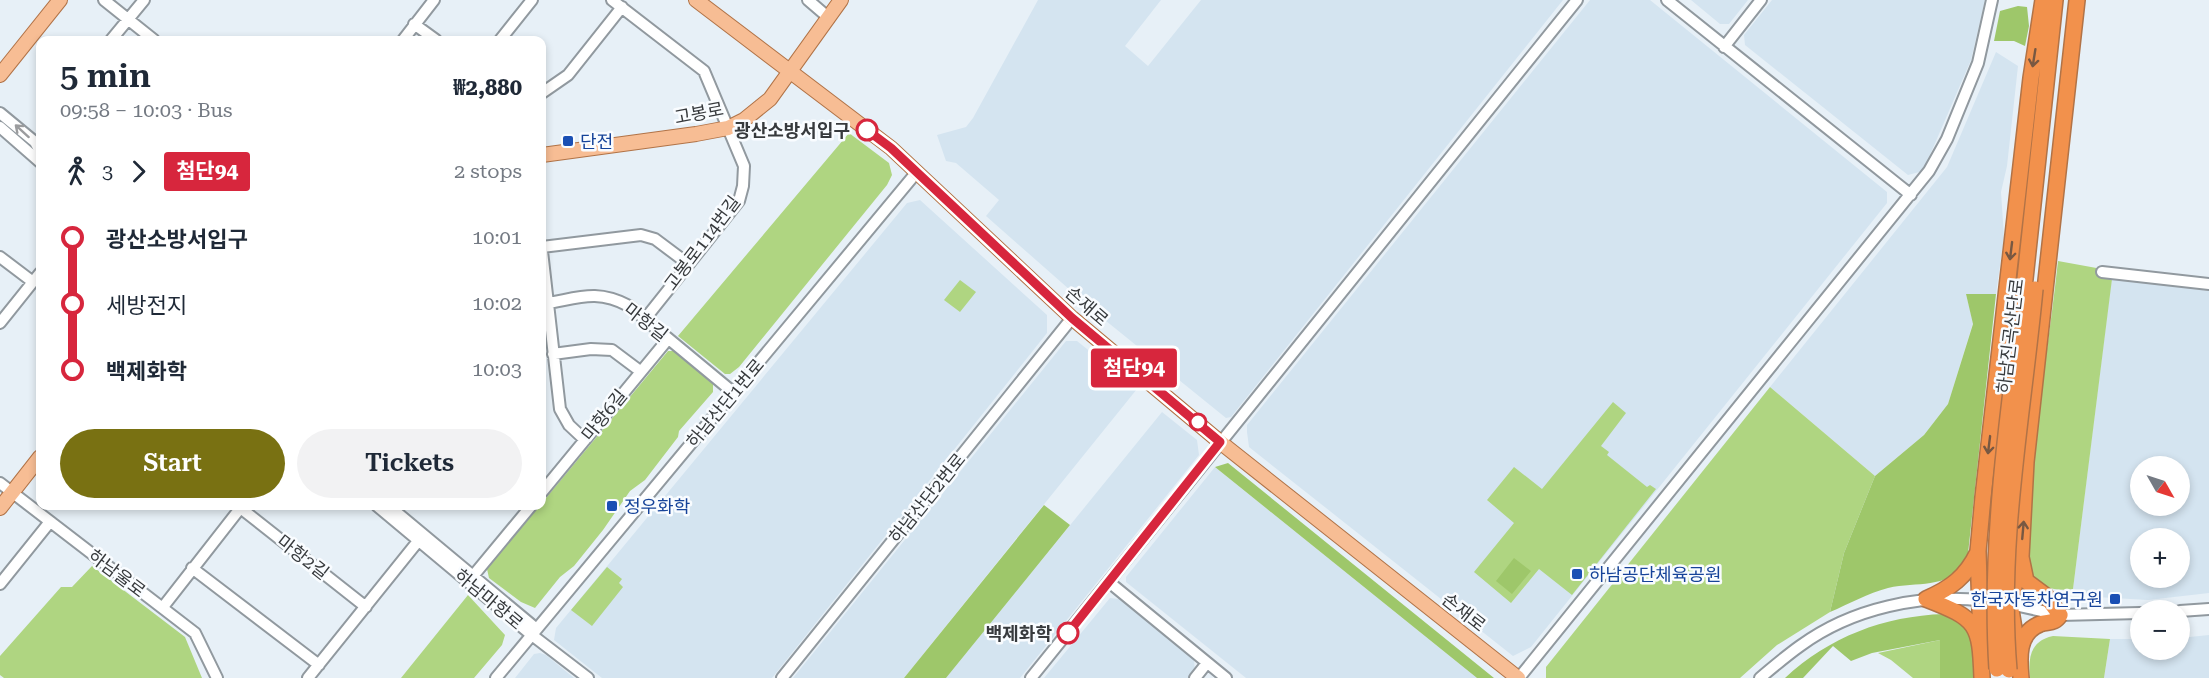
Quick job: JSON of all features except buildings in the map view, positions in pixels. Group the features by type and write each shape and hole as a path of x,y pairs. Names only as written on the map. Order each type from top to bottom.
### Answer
{"highway":[{"path":"1982,678 1978,551 2029,100 2043,0"},
{"name":"하남진곡산단로","path":"2030,289 2055,0"},
{"name":"하남진곡산단로","path":"2009,673 1995,578 2004,446 2030,289 2068,0"},
{"path":"2009,673 2010,604 2021,557 2026,462 2077,0"},
{"path":"1926,599 1946,590 1963,577 1978,551"},
{"path":"2009,673 2021,644 2029,632 2040,624 2055,622 2060,615 2046,596 2026,581 2021,557"},
{"path":"1926,599 1962,614 1972,622 1981,640"}],"main road":[{"path":"0,75 60,0"},
{"name":"손재로","path":"696,0 891,148 1072,318 1220,442 1518,678"},
{"name":"고봉로","path":"546,154 728,128 770,99 841,0"},
{"path":"0,508 36,462"}],"street":[{"path":"104,0 149,36"},
{"path":"114,36 144,0"},
{"path":"406,36 434,0"},
{"path":"503,36 532,0"},
{"path":"808,0 829,18"},
{"path":"1031,678 1577,0"},
{"path":"1667,0 1911,195"},
{"path":"1724,47 1761,0"},
{"path":"1518,678 1929,171 1947,139 1978,63 1992,0"},
{"path":"546,90 568,75 617,3"},
{"name":"고봉로114번길","path":"617,3 704,70 744,166 743,186 739,201 687,263 645,319"},
{"path":"414,24 430,36"},
{"path":"0,113 36,144"},
{"path":"0,126 36,158"},
{"name":"하남산단1번로","path":"496,678 916,173"},
{"path":"546,248 641,236 655,239 687,263"},
{"path":"0,257 33,282"},
{"path":"2102,272 2209,284"},
{"path":"0,323 36,278"},
{"name":"마항길","path":"546,303 594,294 614,298 645,319 734,393"},
{"path":"546,314 560,410 570,425 585,440"},
{"name":"하남산단2번로","path":"782,678 1072,318"},
{"name":"마항6길","path":"546,484 668,339"},
{"path":"553,354 591,349 612,350 640,371"},
{"name":"하남울로","path":"0,483 49,523 195,633 213,676"},
{"path":"163,607 237,510"},
{"name":"마항2길","path":"245,510 366,607"},
{"name":"하남마항로","path":"382,510 528,632 534,634 533,626 398,510"},
{"path":"473,576 528,510"},
{"path":"0,584 49,523"},
{"path":"308,678 419,540"},
{"path":"192,568 319,665"},
{"path":"1109,582 1226,678"},
{"path":"1760,678 1801,645 1849,619 1897,604 1926,599 1979,600 2060,615 2130,613"},
{"path":"2190,610 2209,609"},
{"path":"534,634 588,678"},
{"path":"1195,678 1207,663"}],"shaded area":[{"path":"1038,0 1161,0 1125,46 1148,66 1201,0 1563,0 1231,417 1226,418 1095,312 986,216 999,200 956,163 946,161 937,135 966,127 973,118"},
{"path":"1590,0 1650,0 1887,192 1887,203 1531,647 1513,656 1249,447 1247,425"},
{"path":"1691,0 1748,0 1729,24 1720,24"},
{"path":"1772,0 1985,0 1971,60 1923,171 1908,175 1745,45 1744,35"},
{"path":"1996,52 2018,66 2007,166 2001,192 2004,237 1996,294 1966,294 1973,323 1948,404 1924,435 1875,476 1770,387 1947,167"},
{"path":"920,200 1047,315 1047,333 772,678 602,678 554,640 556,628 907,203"},
{"path":"2112,276 2209,291 2209,593 2148,600 2096,597 2073,589"},
{"path":"1066,341 1077,341 1137,389 904,678 793,678"},
{"path":"1162,412 1197,440 1199,455 1020,678 946,678"},
{"path":"1215,467 1477,678 1246,678 1126,582 1126,577"},
{"path":"1110,598 1119,599 1194,659 1195,672 1190,678 1044,678"},
{"path":"2209,635 2209,678 2104,678 2110,639 2130,639 2130,660 2190,660 2190,637"},
{"path":"534,654 546,655 574,678 515,678"}],"green space":[{"path":"2018,6 2027,7 2029,26 2025,46 2014,41 1994,41 2000,11"},
{"path":"849,133 889,163 892,175 887,185 739,367 730,374 725,374 678,336"},
{"path":"2058,261 2113,271 2073,589 2065,590 2050,588 2038,582 2029,571 2024,551 2034,450"},
{"path":"960,280 976,292 960,312 944,300"},
{"path":"1966,294 1996,294 1967,563 1959,572 1940,581 1888,588 1830,612 1844,553 1875,476 1924,435 1948,404 1973,324"},
{"path":"668,351 674,351 713,384 713,392 679,431 678,437 645,480 630,491 574,566 560,577 535,608 521,602 489,578 487,569 536,510 546,510 546,498"},
{"path":"1770,387 1875,476 1844,553 1830,612 1777,645 1740,678 1546,678 1546,667"},
{"path":"1613,402 1626,413 1601,446 1609,452 1607,455 1647,487 1650,485 1656,489 1572,595 1539,569 1511,603 1474,572 1514,523 1487,500 1514,467 1542,489"},
{"path":"1228,463 1494,678 1477,678 1215,467"},
{"path":"1044,505 1070,525 946,678 904,678"},
{"path":"1514,558 1531,571 1512,594 1496,581"},
{"path":"92,566 185,637 202,678 4,678 0,675 0,656 61,587 72,587"},
{"path":"607,567 622,579 619,583 623,587 592,626 571,610"},
{"path":"468,595 505,635 502,645 474,678 401,678"},
{"path":"1944,614 1954,617 1967,630 1972,648 1975,678 1940,678 1940,640 1872,653 1851,661 1833,646 1803,678 1785,678 1820,651 1858,631 1900,619"},
{"path":"2053,636 2110,639 2104,678 2030,678 2032,651 2039,642"},
{"path":"1940,640 1940,678 1913,678 1891,660 1878,653"}],"bus line":[{"name":"첨단94","path":"867,130 891,148 1072,318 1158,387 1220,442 1068,633"}],"place":[{"name":"광산소방서입구","path":"867,130"},
{"name":"단전","path":"568,141"},
{"name":"정우화학","path":"612,506"},
{"name":"하남공단체육공원","path":"1577,574"},
{"name":"한국자동차연구원","path":"2115,599"},
{"name":"백제화학","path":"1068,633"}]}
